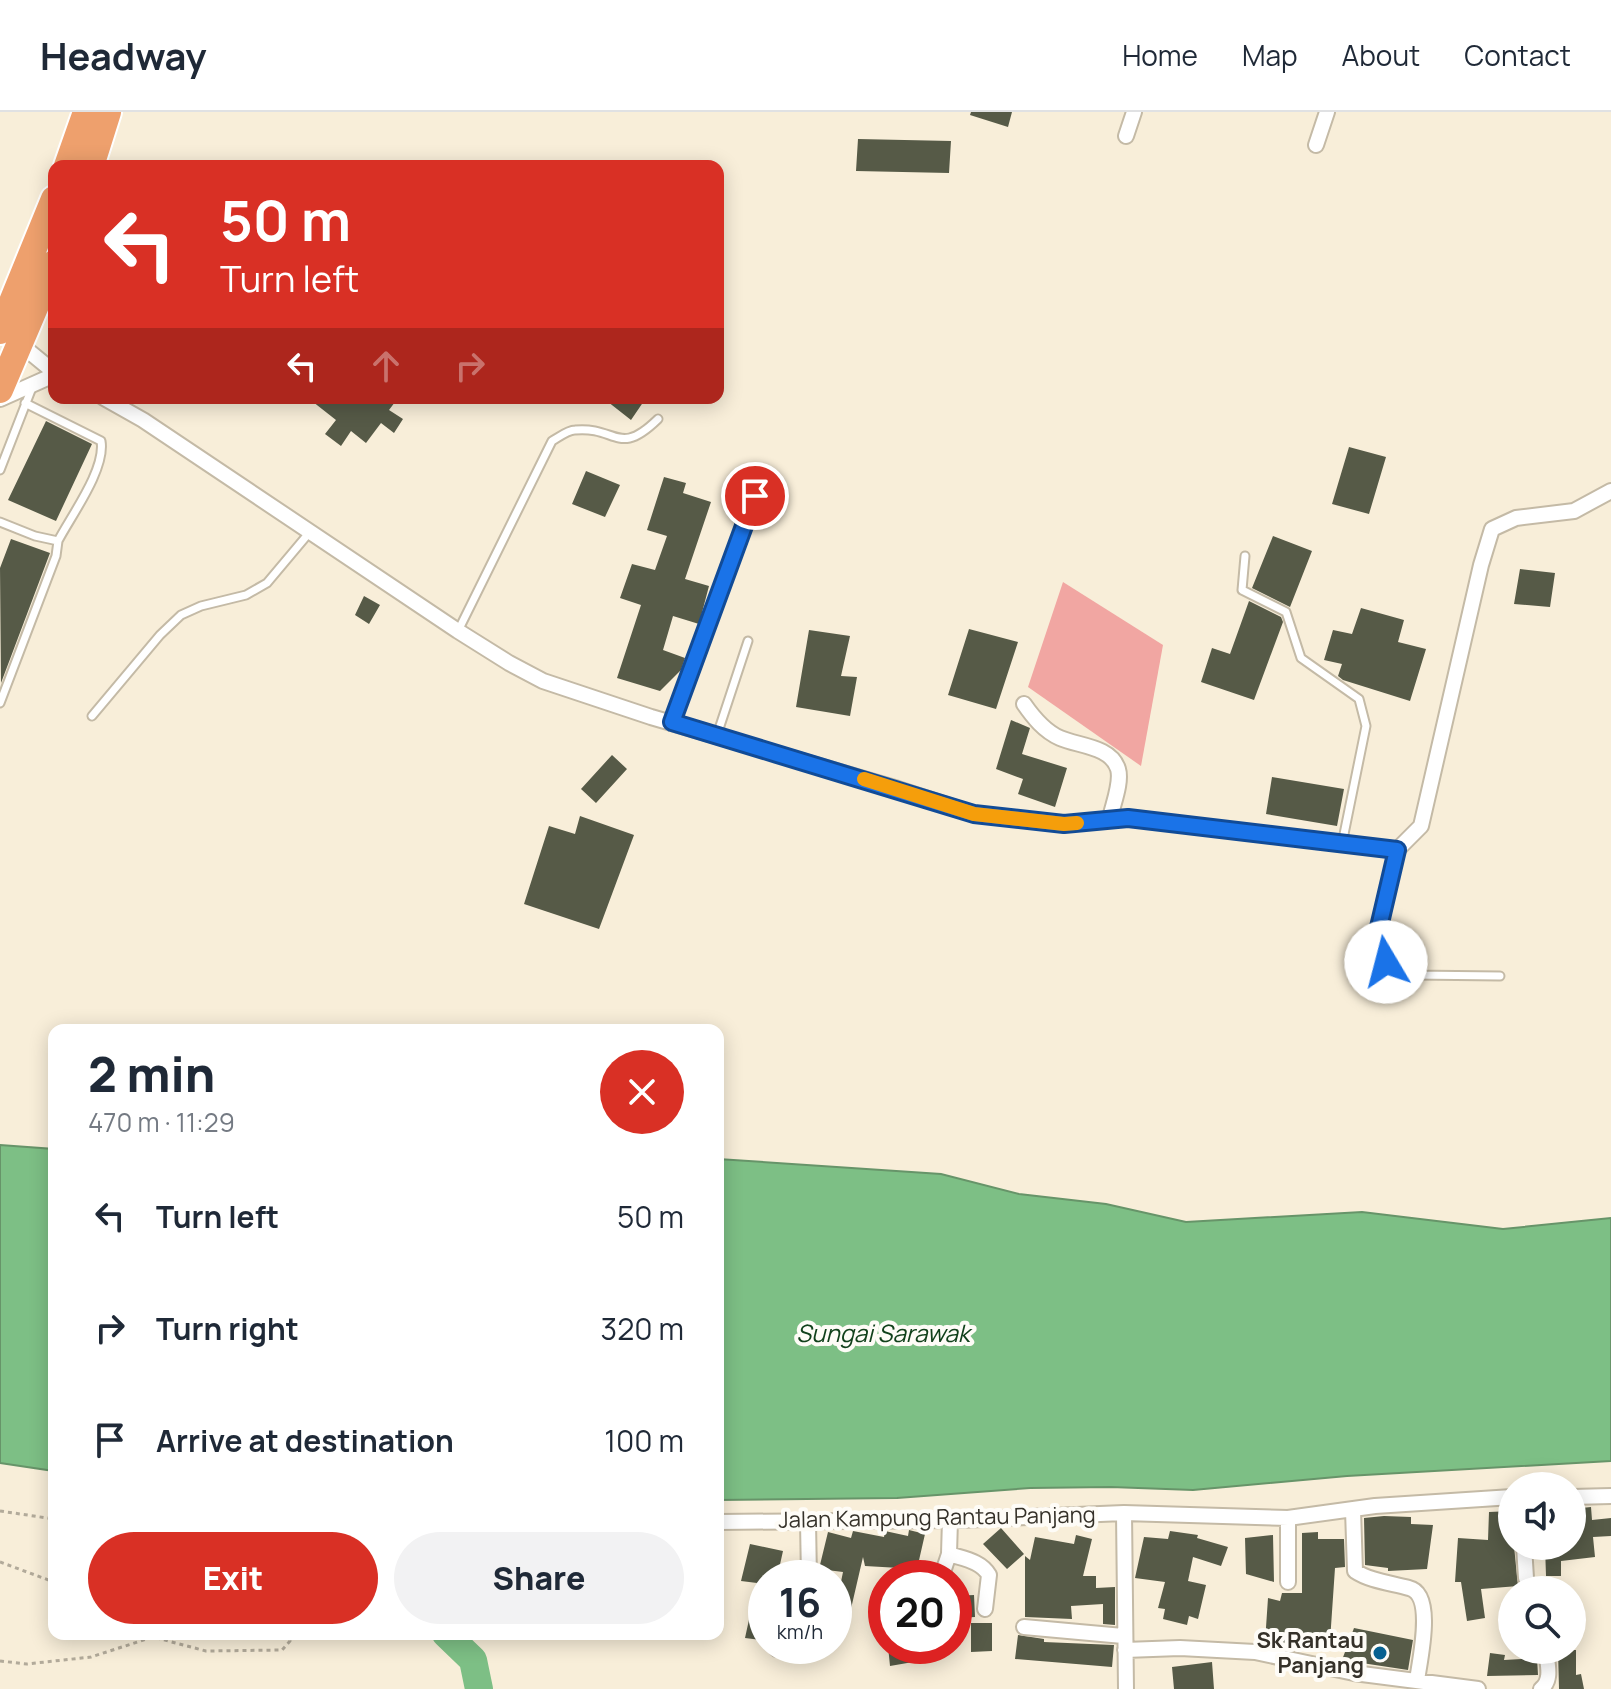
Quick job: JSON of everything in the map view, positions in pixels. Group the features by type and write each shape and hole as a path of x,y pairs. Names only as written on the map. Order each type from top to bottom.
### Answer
{"highway":[{"path":"69,160 86,112"},
{"path":"93,160 108,112"},
{"path":"0,390 10,337 48,218"},
{"path":"10,337 48,273"}],"street":[{"path":"1126,136 1134,112"},
{"path":"1316,145 1327,112"},
{"path":"10,337 48,368"},
{"path":"0,399 48,376"},
{"path":"117,404 458,631 543,681 974,814 1064,824 1128,818 1397,850 1421,826 1492,529 1516,518 1574,511 1611,491"},
{"path":"1024,704 1034,718 1058,737 1100,750 1114,761 1119,772 1110,818"},
{"path":"1586,1497 1611,1496"},
{"path":"1124,1513 1288,1518 1414,1503 1498,1498"},
{"path":"1353,1510 1355,1571 1412,1588 1420,1596 1425,1616 1417,1680"},
{"name":"Jalan Kampung Rantau Panjang","path":"724,1522 950,1520 1124,1513 1126,1689"},
{"path":"1288,1518 1288,1582"},
{"path":"947,1560 950,1520"},
{"path":"808,1522 809,1560"},
{"path":"949,1554 974,1562 987,1571 985,1609"},
{"path":"1024,1627 1124,1643 1255,1652 1354,1673 1417,1680 1438,1687 1478,1689"},
{"path":"1541,1689 1546,1686 1549,1676 1548,1664"}],"lane":[{"path":"0,470 34,383"},
{"path":"0,703 56,556 58,541 96,471 103,451 101,441 25,403"},
{"path":"458,631 552,441 573,429 621,440 641,435 658,419"},
{"path":"672,722 755,496"},
{"path":"0,522 35,536 58,541"},
{"path":"92,716 160,635 181,615 201,606 246,595 267,583 309,533"},
{"path":"1245,556 1242,590 1286,612 1301,658 1359,699 1366,726 1342,844"},
{"path":"717,735 748,641"},
{"path":"1397,850 1379,927 1386,962 1413,975 1500,976"}],"path":[{"path":"0,1511 48,1518"},
{"path":"0,1562 48,1580"},
{"path":"0,1661 27,1664 91,1657 137,1640"},
{"path":"168,1640 206,1651 282,1650 290,1640"}],"shaded area":[{"path":"1063,582 1163,645 1141,766 1028,687"}],"water":[{"path":"0,1145 48,1149 48,1470 0,1463"},
{"name":"Sungai Sarawak","path":"724,1159 941,1174 1019,1194 1106,1204 1186,1222 1362,1212 1503,1229 1611,1218 1611,1461 1347,1476 1193,1490 1030,1488 897,1498 724,1500"}],"building":[{"path":"971,112 1012,112 1008,127 970,115"},
{"path":"858,139 951,141 949,173 856,171"},
{"path":"316,404 394,404 389,410 403,419 394,433 381,423 366,443 351,431 341,446 325,434 336,420"},
{"path":"611,404 642,404 631,420"},
{"path":"46,421 92,444 56,521 8,500"},
{"path":"1349,447 1386,457 1369,514 1332,504"},
{"path":"586,471 620,485 605,517 572,504"},
{"path":"664,477 686,483 683,493 711,502 685,579 709,586 699,624 673,616 663,650 685,658 681,670 660,691 617,678 641,605 620,598 632,564 655,570 667,536 647,530"},
{"path":"1273,536 1312,551 1290,607 1252,588"},
{"path":"11,539 50,553 1,683 0,568"},
{"path":"1520,569 1555,573 1550,607 1514,604"},
{"path":"364,596 380,605 369,624 355,615"},
{"path":"1249,601 1281,617 1283,622 1254,700 1201,682 1212,648 1230,654"},
{"path":"1361,608 1404,620 1398,642 1426,649 1410,701 1343,680 1338,676 1342,664 1324,660 1333,630 1352,634"},
{"path":"969,629 1018,642 996,709 948,695"},
{"path":"809,630 850,636 841,676 857,677 850,716 796,707"},
{"path":"1011,720 1030,728 1022,754 1067,768 1055,807 1018,794 1023,779 996,769"},
{"path":"612,755 627,769 596,803 581,789"},
{"path":"1272,777 1344,789 1337,826 1266,814"},
{"path":"580,816 634,835 599,929 524,904 549,826 575,834"},
{"path":"1591,1507 1592,1520 1611,1518 1611,1536 1593,1537 1595,1557 1586,1558 1586,1508"},
{"path":"1489,1512 1498,1512 1498,1560 1515,1560 1517,1576 1498,1576 1498,1588 1481,1589 1485,1618 1467,1621 1461,1582 1455,1582 1458,1538 1488,1540"},
{"path":"1411,1517 1411,1524 1433,1525 1427,1569 1388,1571 1388,1568 1365,1565 1364,1518"},
{"path":"1001,1528 1024,1554 1007,1569 983,1544"},
{"path":"909,1530 925,1534 919,1560 868,1560 868,1566 865,1566 863,1557 852,1604 852,1560 821,1560 828,1532 851,1538 853,1531 884,1537 885,1531 908,1536"},
{"path":"1170,1531 1198,1535 1197,1538 1228,1547 1221,1566 1193,1557 1188,1581 1206,1585 1198,1619 1189,1616 1187,1625 1163,1619 1165,1609 1158,1608 1165,1582 1135,1578 1144,1537 1168,1539"},
{"path":"1318,1532 1318,1539 1344,1539 1345,1567 1335,1568 1330,1641 1292,1638 1292,1643 1265,1642 1268,1598 1280,1601 1282,1593 1302,1593 1302,1533"},
{"path":"1076,1535 1092,1539 1083,1576 1096,1576 1096,1588 1115,1587 1115,1625 1103,1624 1103,1604 1071,1606 1072,1619 1025,1617 1025,1556 1030,1560 1035,1537 1074,1544"},
{"path":"1273,1535 1274,1582 1246,1574 1245,1538"},
{"path":"750,1544 783,1551 781,1560 748,1560 748,1582 741,1581"},
{"path":"1545,1560 1570,1560 1561,1561 1561,1576 1546,1576"},
{"path":"974,1595 975,1617 972,1617"},
{"path":"972,1623 992,1623 992,1651 972,1652"},
{"name":"Sk Rantau Panjang","path":"1354,1628 1413,1640 1408,1670 1342,1660"},
{"path":"1018,1635 1044,1639 1044,1642 1114,1645 1112,1667 1015,1659"},
{"path":"1490,1653 1498,1654 1498,1664 1537,1664 1538,1675 1487,1676"},
{"path":"1212,1662 1214,1689 1174,1689 1172,1667"},
{"path":"1558,1664 1576,1664 1576,1675 1581,1674 1584,1689 1559,1689"}],"waterway":[{"path":"452,1640 473,1660 479,1689"}],"slow traffic":[{"path":"864,779 974,814 1077,823"}],"place":[{"name":"Sk Rantau Panjang","path":"1380,1653"}],"route":[{"path":"755,496 672,722 974,814 1064,824 1128,818 1397,850 1379,927 1386,962"}]}
